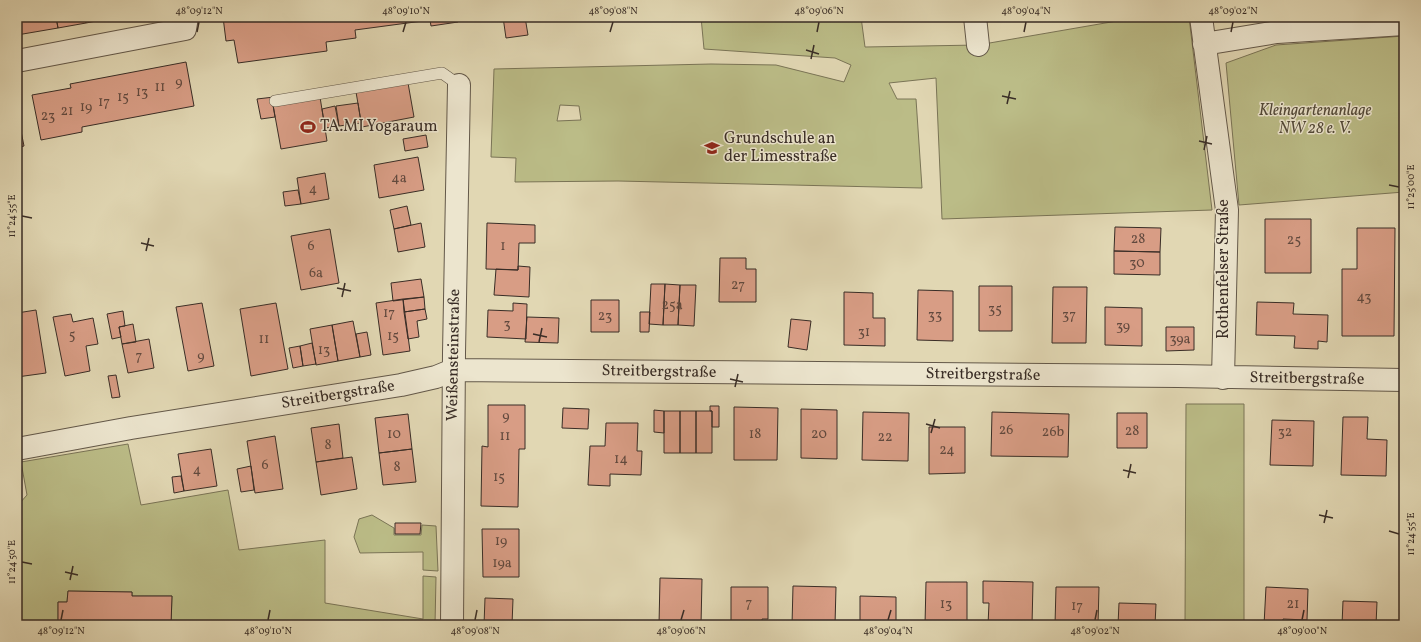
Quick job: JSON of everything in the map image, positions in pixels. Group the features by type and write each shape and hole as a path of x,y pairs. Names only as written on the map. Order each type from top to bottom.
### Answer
{"street":[{"path":"975,17 978,45"},
{"name":"Rothenfelser Straße","path":"1201,17 1227,210 1223,378"},
{"path":"17,61 186,23"},
{"path":"1204,44 1277,32 1404,24"},
{"name":"Weißensteinstraße","path":"452,625 453,370 459,85"},
{"name":"Streitbergstraße","path":"17,449 131,428 401,385 436,377 453,370 1404,380"}],"lane":[{"path":"275,101 442,73 459,85"}],"green space":[{"path":"701,17 861,17 865,47 978,45 1140,17 1189,17 1212,210 942,219 936,78 889,83 897,99 916,99 922,188 618,181 515,182 516,158 491,157 494,69 711,64 776,65 844,82 851,65 835,58 704,49","holes":["560,105 579,106 581,120 557,121"]},
{"name":"Kleingartenanlage NW 28 e. V.","path":"1404,36 1404,192 1239,205 1226,63 1276,45"},
{"path":"1186,404 1244,404 1244,625 1185,625"},
{"path":"128,444 141,505 228,490 239,550 325,540 325,603 423,619 423,576 436,577 435,625 171,625 172,596 132,596 132,592 68,591 67,602 58,602 58,625 17,625 17,494 19,504 27,495 21,462"},
{"path":"372,515 394,528 394,535 421,535 422,525 436,526 438,571 423,570 423,552 360,553 354,537 359,519"}],"building":[{"path":"17,17 56,17 58,28 17,35"},
{"path":"56,17 85,17 86,23 58,28"},
{"path":"85,17 117,17 86,23"},
{"path":"223,17 457,17 458,22 431,26 430,20 355,30 356,38 326,42 327,51 238,63 234,40 226,41"},
{"path":"503,17 525,17 528,35 506,38"},
{"path":"1002,17 1049,17 1003,20"},
{"path":"186,62 194,106 82,127 82,132 41,140 32,95 71,88 70,84"},
{"path":"408,83 414,117 362,127 356,92"},
{"path":"274,97 273,105 275,117 261,119 257,99"},
{"path":"320,97 327,141 281,149 273,105"},
{"path":"358,103 361,123 339,126 336,106"},
{"path":"335,106 339,126 325,128 322,109"},
{"path":"17,111 24,146 17,148"},
{"path":"426,135 428,147 405,151 403,139"},
{"path":"418,157 424,190 379,198 374,165"},
{"path":"325,173 329,199 301,204 297,178"},
{"path":"298,190 301,204 285,206 283,192"},
{"path":"407,206 411,225 394,229 390,210"},
{"path":"1265,219 1311,219 1311,273 1265,273"},
{"path":"421,223 425,247 398,252 394,229"},
{"path":"487,223 535,225 535,243 519,243 518,270 486,269"},
{"path":"1115,227 1161,228 1160,252 1114,251"},
{"path":"1357,228 1395,228 1394,336 1342,336 1342,269 1357,269"},
{"path":"330,229 339,283 301,290 291,236"},
{"path":"1114,251 1160,252 1160,275 1114,274"},
{"path":"720,258 746,258 746,269 756,269 756,302 719,302"},
{"path":"518,266 530,267 529,297 494,295 496,269 518,270"},
{"path":"421,279 424,297 393,301 391,283"},
{"path":"651,284 665,284 663,325 649,324"},
{"path":"665,284 680,285 678,325 663,325"},
{"path":"680,285 696,285 694,326 678,325"},
{"path":"979,286 1012,286 1012,331 979,331"},
{"path":"1053,287 1087,287 1086,343 1052,343"},
{"path":"918,290 953,291 953,341 917,340"},
{"path":"844,292 873,293 873,318 885,318 885,346 844,345"},
{"path":"424,297 425,309 404,312 403,299"},
{"path":"403,299 410,351 383,355 376,303"},
{"path":"591,300 619,300 619,332 591,332"},
{"path":"1257,302 1294,303 1293,314 1328,315 1327,342 1318,341 1318,349 1294,348 1295,336 1256,335"},
{"path":"202,303 214,366 188,371 176,307"},
{"path":"276,303 288,369 251,376 240,309"},
{"path":"513,303 527,304 526,339 487,337 488,310 513,311"},
{"path":"1105,307 1142,308 1142,346 1105,345"},
{"path":"425,309 427,319 417,321 419,337 408,339 404,312"},
{"path":"36,310 46,373 17,377 17,313"},
{"path":"123,311 125,326 119,327 121,337 112,339 107,314"},
{"path":"640,312 650,312 649,332 640,332"},
{"path":"71,314 73,322 93,318 98,344 86,346 90,371 65,376 53,317"},
{"path":"527,317 559,318 558,343 525,342"},
{"path":"791,319 811,321 807,350 788,347"},
{"path":"353,321 360,357 338,361 332,325"},
{"path":"133,324 136,342 122,344 119,327"},
{"path":"332,325 338,361 316,365 310,329"},
{"path":"1166,327 1194,327 1194,350 1166,351"},
{"path":"367,332 371,355 360,357 356,334"},
{"path":"149,339 154,368 128,373 122,344"},
{"path":"312,343 316,364 303,366 300,346"},
{"path":"300,346 303,366 293,368 289,348"},
{"path":"116,375 120,397 112,398 108,376"},
{"path":"488,405 525,405 525,449 519,449 518,507 481,506 482,446 488,447"},
{"path":"710,406 719,406 719,427 712,427 712,411 710,411"},
{"path":"734,407 778,408 777,460 734,460"},
{"path":"563,408 589,409 588,429 562,428"},
{"path":"801,409 837,410 837,459 801,458"},
{"path":"654,410 664,411 664,433 654,432"},
{"path":"664,411 680,411 680,453 664,453"},
{"path":"680,411 696,411 696,453 680,453"},
{"path":"696,411 712,411 712,453 696,453"},
{"path":"863,412 909,413 908,461 862,460"},
{"path":"992,412 1069,414 1068,457 991,456"},
{"path":"1117,413 1147,413 1147,448 1117,448"},
{"path":"408,414 412,449 379,453 375,418"},
{"path":"1343,417 1368,417 1367,439 1387,440 1386,476 1341,475"},
{"path":"1272,420 1314,421 1313,466 1270,465"},
{"path":"606,423 638,423 637,451 642,451 641,475 610,474 610,486 588,485 590,446 605,446"},
{"path":"339,424 343,458 316,462 311,428"},
{"path":"929,427 965,427 965,473 929,474"},
{"path":"275,436 283,489 255,493 247,441"},
{"path":"211,449 217,486 184,491 178,454"},
{"path":"412,449 416,482 383,485 379,453"},
{"path":"352,457 357,489 321,495 316,462"},
{"path":"251,466 254,490 241,492 237,469"},
{"path":"181,476 184,491 174,493 172,477"},
{"path":"395,523 421,523 420,534 395,534"},
{"path":"482,529 519,529 519,577 483,577"},
{"path":"660,578 702,579 701,625 659,625"},
{"path":"983,581 1033,582 1032,625 988,625 989,603 983,603"},
{"path":"926,582 967,582 967,625 925,625"},
{"path":"793,586 836,587 835,625 792,625"},
{"path":"731,587 768,587 768,619 762,619 762,625 731,625"},
{"path":"1056,587 1099,587 1098,625 1055,625"},
{"path":"1266,587 1308,589 1307,620 1283,619 1283,625 1264,625"},
{"path":"68,591 132,592 132,596 172,596 171,625 58,625 58,602 67,602"},
{"path":"860,596 896,597 896,625 860,625"},
{"path":"485,598 513,599 512,625 484,625"},
{"path":"1343,601 1377,602 1376,625 1342,625"},
{"path":"1119,603 1156,604 1155,625 1118,625"}],"place":[{"name":"TA.MI Yogaraum","path":"308,127"},
{"name":"Grundschule an der Limesstraße","path":"712,148"}]}
